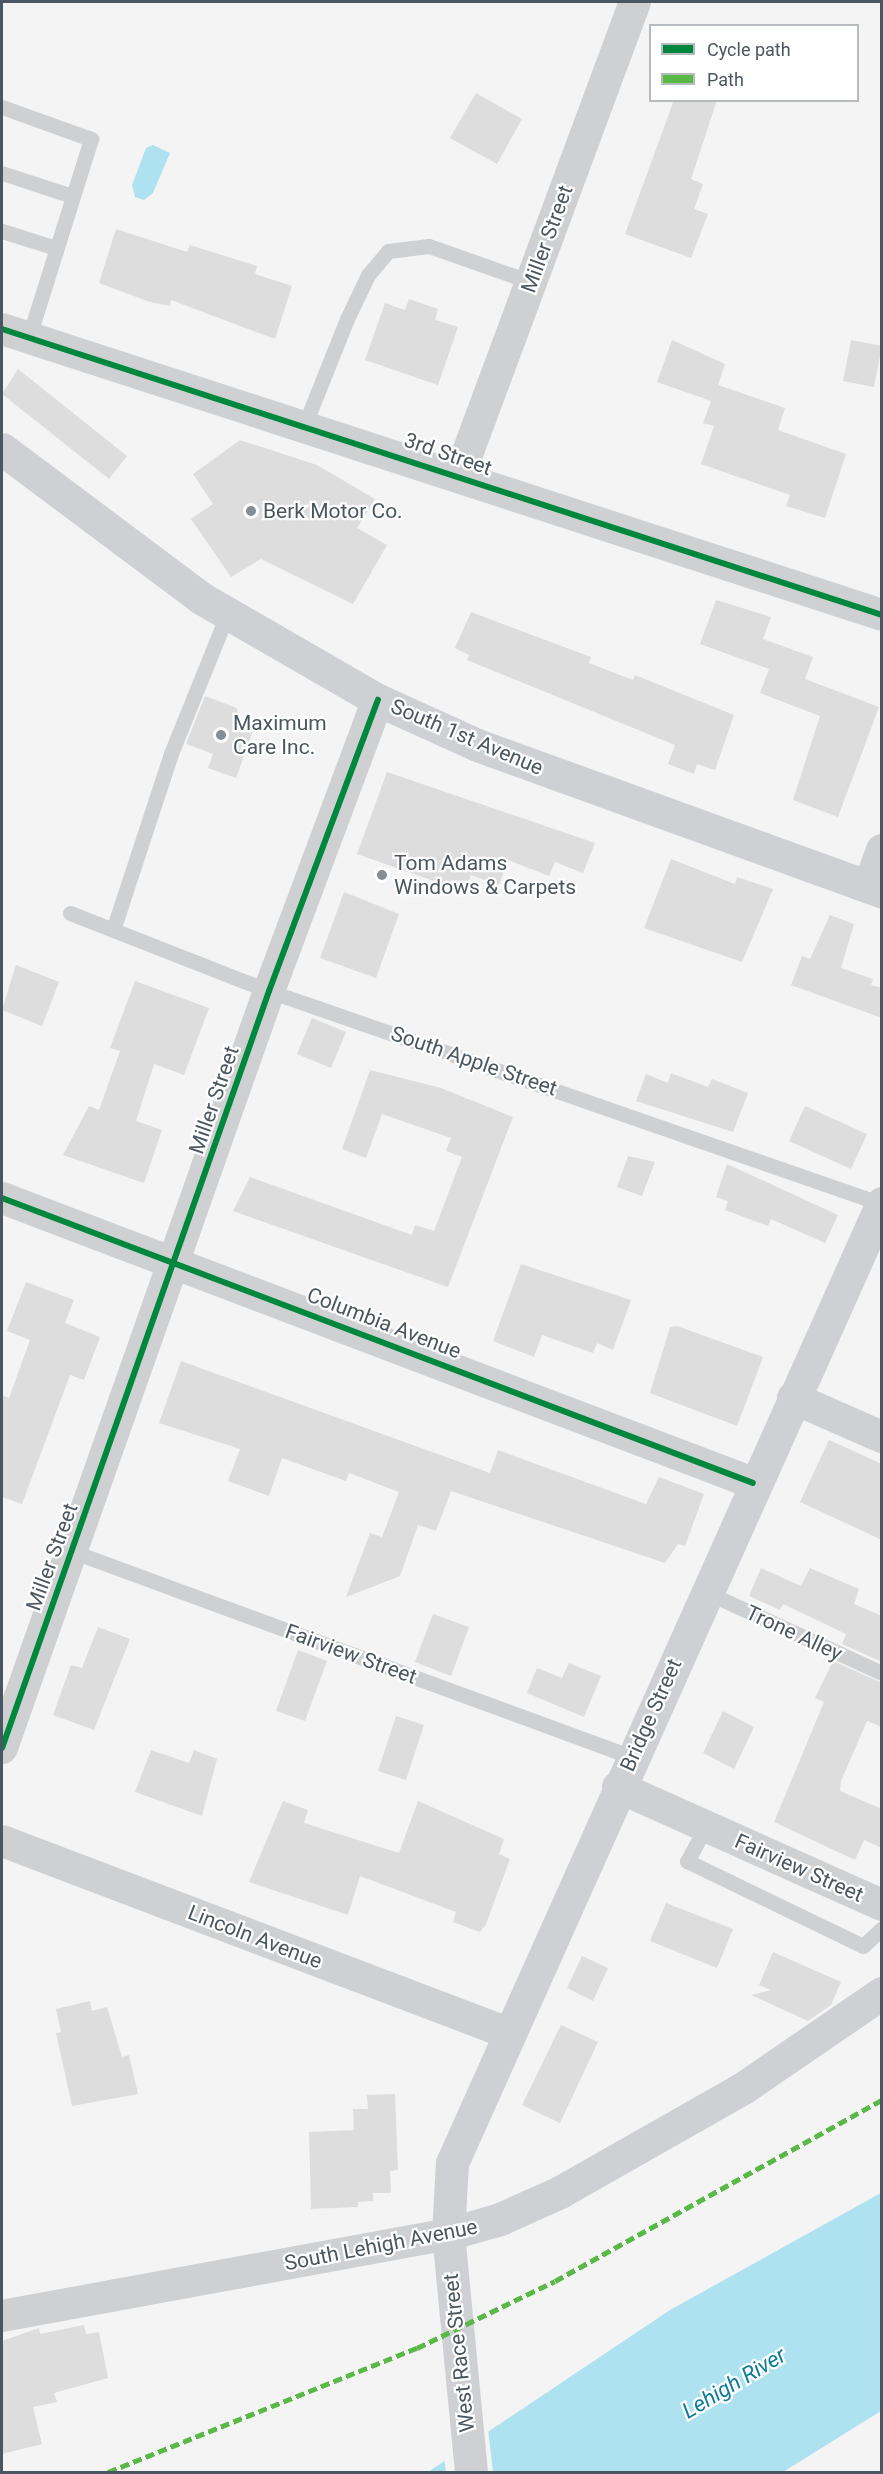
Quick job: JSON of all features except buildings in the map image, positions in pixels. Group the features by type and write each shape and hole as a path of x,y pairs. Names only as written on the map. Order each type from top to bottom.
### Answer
{"main road":[{"name":"South 1st Avenue","path":"2,449 226,615 378,700 477,745 875,889"},
{"name":"Bridge Street","path":"448,2234 452,2163 753,1483 881,1204"},
{"name":"South Lehigh Avenue","path":"448,2234 500,2219 560,2192 742,2088 882,1993"},
{"name":"West Race Street","path":"448,2234 471,2472"}],"street":[{"name":"Miller Street","path":"459,476 635,2"},
{"name":"3rd Street","path":"15,333 305,424 882,615"},
{"name":"Miller Street","path":"2,1748 177,1261 269,991 378,700"},
{"path":"875,889 882,850"},
{"name":"Columbia Avenue","path":"2,1198 177,1261 753,1483"},
{"path":"793,1398 882,1437"},
{"name":"Fairview Street","path":"618,1787 882,1905"},
{"name":"Lincoln Avenue","path":"2,1842 508,2033"},
{"name":"South Lehigh Avenue","path":"2,2316 448,2234"}],"lane":[{"path":"2,107 91,139 56,248 15,333"},
{"path":"2,172 72,196"},
{"path":"2,231 56,248"},
{"path":"305,424 347,319 368,275 388,251 429,246 531,282"},
{"path":"113,930 172,751 226,615"},
{"name":"South Apple Street","path":"70,913 269,991 881,1204"},
{"name":"Fairview Street","path":"71,1551 632,1757"},
{"name":"Trone Alley","path":"706,1592 882,1673"},
{"path":"706,1826 687,1861 863,1946 882,1928"}],"water":[{"path":"153,145 170,153 153,193 144,200 135,197 132,185 146,148"},
{"name":"Lehigh River","path":"881,2193 881,2411 783,2472 428,2472 670,2310"}],"pier":[{"path":"488,2429 493,2472 446,2472 444,2458"}],"marked path":[{"path":"108,2472 417,2348 555,2281 882,2100"}],"cycle path":[{"path":"2,329 882,615"},
{"path":"2,1748 269,991 378,700"},
{"path":"2,1198 753,1483"}],"place":[{"name":"Berk Motor Co.","path":"251,511"},
{"name":"Maximum Care Inc.","path":"221,735"},
{"name":"Tom Adams Windows & Carpets","path":"382,875"}]}
